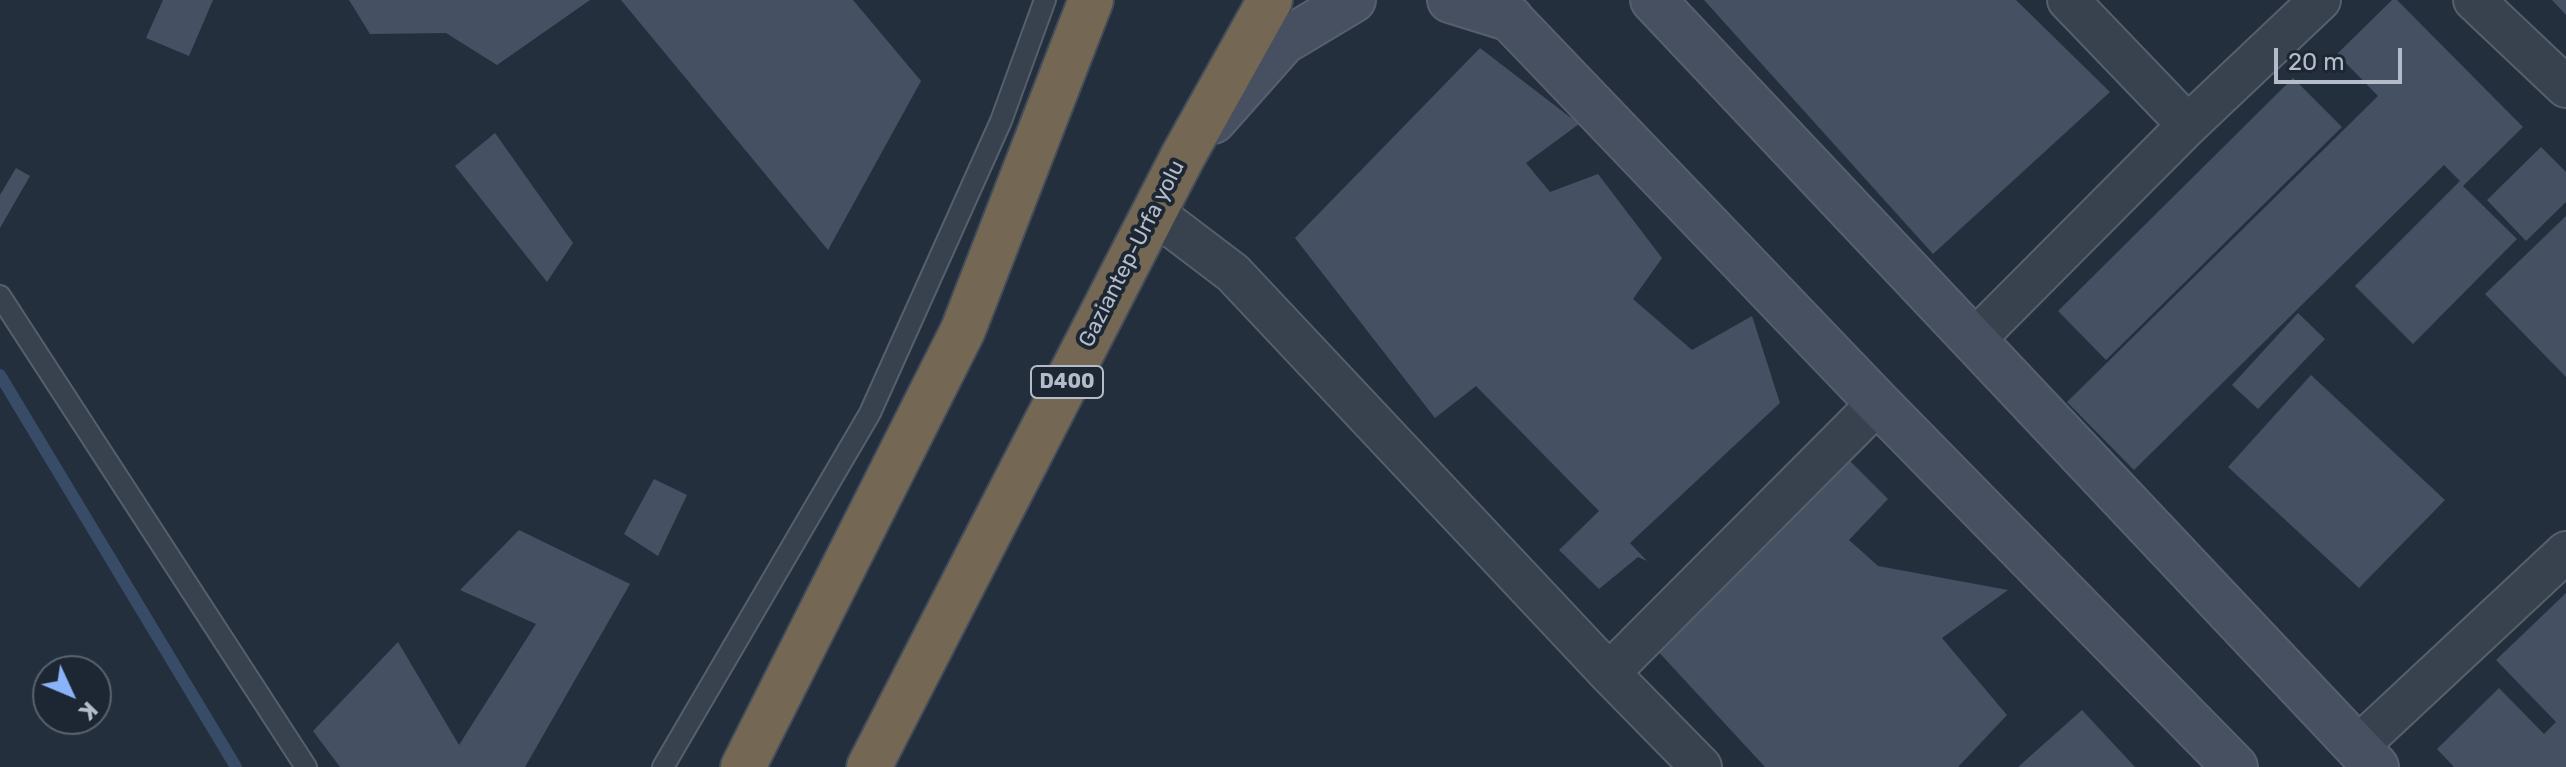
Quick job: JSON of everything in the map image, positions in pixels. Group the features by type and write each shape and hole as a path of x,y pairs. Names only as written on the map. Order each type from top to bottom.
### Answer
{"highway":[{"path":"743,767 963,330 1091,0"},
{"name":"Gaziantep-Urfa yolu","path":"869,767 1183,156 1270,0"}],"main road":[{"path":"1183,156 1283,42 1353,0"},
{"path":"1450,0 1501,10 1878,403 2235,767"},
{"path":"1653,0 2366,757"}],"street":[{"path":"2068,0 2188,125"},
{"path":"1975,339 2188,125 2320,0"},
{"path":"2474,0 2566,87"},
{"path":"1154,213 1233,273 1701,767"},
{"path":"1609,673 1878,403"},
{"path":"2366,757 2566,552"}],"lane":[{"path":"663,767 870,413 1001,121 1045,0"},
{"path":"0,296 306,767"}],"building":[{"path":"163,0 213,0 189,56 146,38"},
{"path":"349,0 590,0 497,65 446,33 370,34"},
{"path":"621,0 853,0 921,81 828,250"},
{"path":"1704,0 2016,0 2110,92 1933,254"},
{"path":"2392,0 2397,0 2523,127 2463,186 2517,239 2413,344 2355,286 2460,181 2444,165 2134,470 2067,402 2378,96 2337,54"},
{"path":"2552,0 2566,0 2566,15"},
{"path":"1480,48 1579,124 1526,163 1550,192 1598,174 1662,258 1633,299 1692,350 1752,316 1780,403 1630,543 1647,561 1638,557 1599,589 1559,550 1599,511 1476,386 1435,418 1295,238"},
{"path":"2293,78 2342,127 2106,360 2058,311"},
{"path":"495,133 573,243 547,282 455,166"},
{"path":"2541,147 2566,172 2566,202 2526,241 2487,200"},
{"path":"16,168 30,176 0,228 0,195"},
{"path":"2566,216 2566,377 2485,294"},
{"path":"2298,313 2325,339 2258,409 2232,385"},
{"path":"2311,375 2445,500 2359,588 2228,467"},
{"path":"1843,454 1888,499 1849,540 1878,566 2008,590 1942,638 2007,715 1958,767 1765,767 1654,647"},
{"path":"654,479 687,495 658,556 624,534"},
{"path":"519,530 630,584 525,767 340,767 313,731 398,642 459,745 536,624 460,590"},
{"path":"2566,593 2566,767 2454,767 2437,749 2499,688 2544,734 2556,722 2496,660"},
{"path":"2082,710 2135,767 2018,767"}],"waterway":[{"path":"0,375 236,767"}]}
